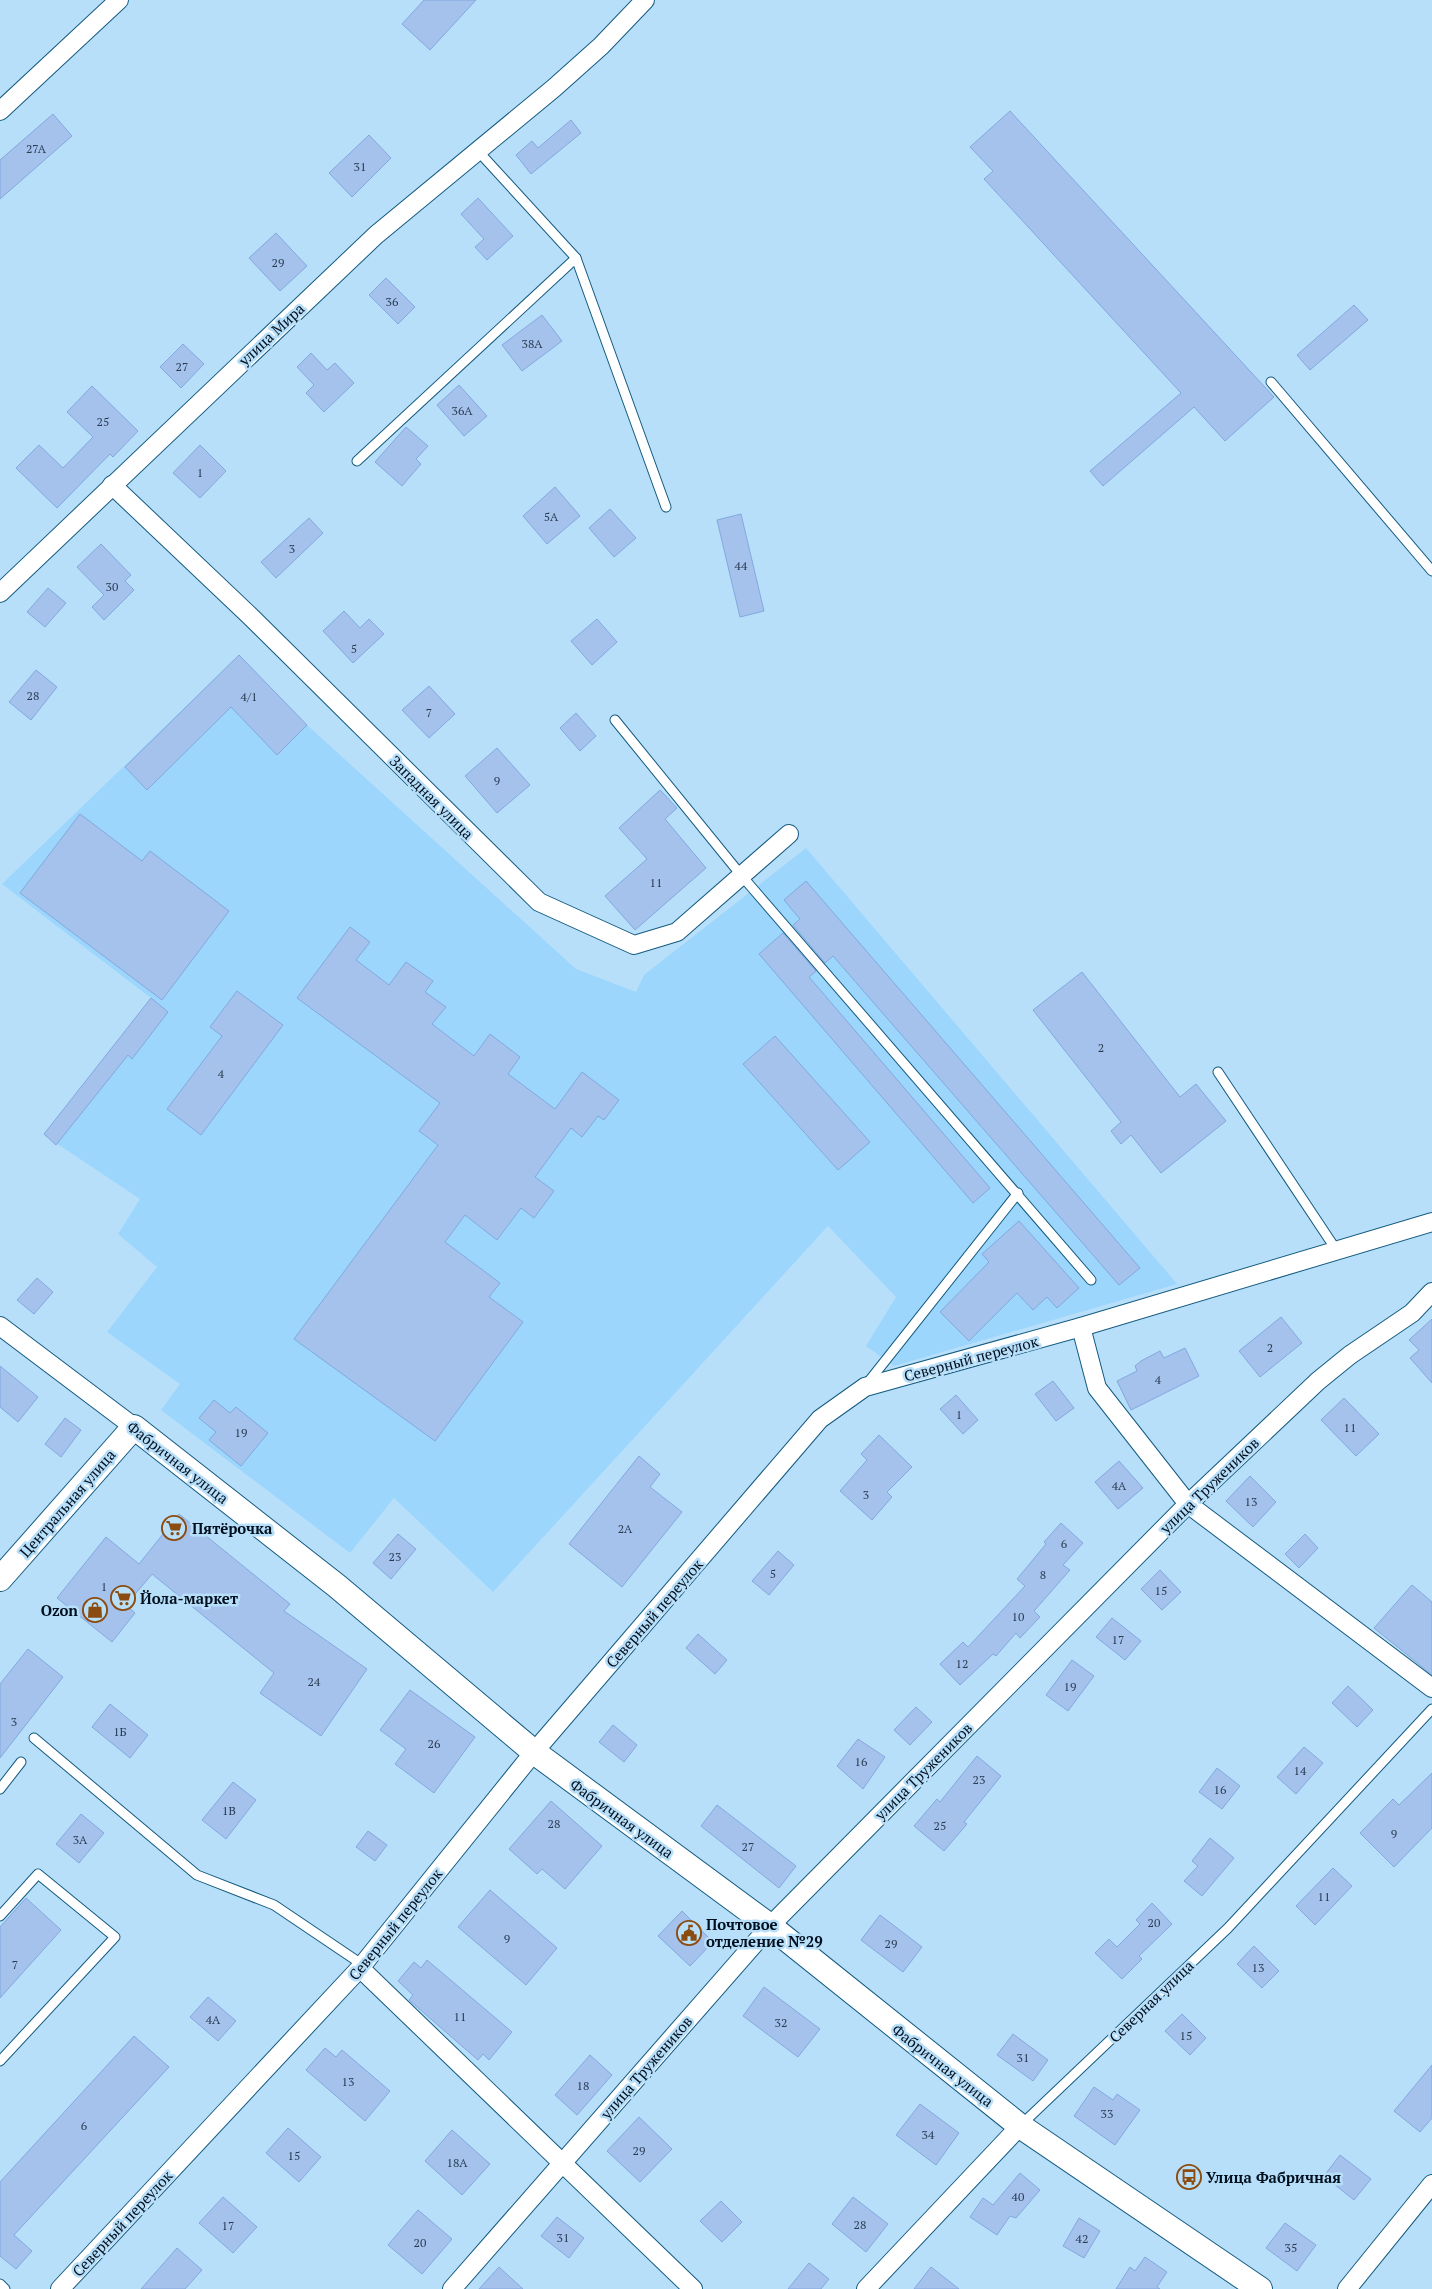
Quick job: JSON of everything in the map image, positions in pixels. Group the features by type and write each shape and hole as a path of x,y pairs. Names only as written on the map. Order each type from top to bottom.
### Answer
{"street":[{"path":"0,111 119,0"},
{"name":"улица Мира","path":"0,593 376,235 554,88 601,46 645,0"},
{"name":"Западная улица","path":"112,485 250,616 539,902 634,945 677,932 789,834"},
{"name":"Северный переулок","path":"60,2289 362,1966 534,1752 820,1419 865,1387 1081,1327 1432,1222"},
{"name":"улица Тружеников","path":"452,2289 770,1926 1188,1504 1318,1381 1350,1355 1412,1313 1432,1292"},
{"name":"Фабричная улица","path":"0,1326 134,1427 337,1586 534,1752 770,1926 1020,2126 1260,2289"},
{"path":"1081,1327 1096,1388 1188,1504 1432,1688"},
{"name":"Центральная улица","path":"0,1579 134,1427"},
{"path":"362,1966 693,2289"},
{"name":"Северная улица","path":"866,2289 1020,2126"},
{"path":"1347,2289 1432,2184"}],"lane":[{"path":"478,151 576,258 666,506"},
{"path":"357,461 576,258"},
{"path":"1271,382 1432,571"},
{"path":"615,720 741,875 1092,1280"},
{"path":"1218,1072 1337,1251"},
{"path":"865,1387 1018,1193"},
{"name":"Северная улица","path":"1020,2126 1228,1928 1432,1709"},
{"path":"34,1738 197,1875 274,1905 362,1966"},
{"path":"0,1789 21,1762"},
{"path":"0,1916 38,1874 115,1937 0,2061"},
{"path":"0,2284 5,2289"}],"shaded area":[{"path":"239,655 307,725 576,969 636,992 644,975 806,848 1177,1284 894,1366 866,1346 896,1297 828,1226 493,1592 394,1498 350,1553 161,1410 180,1384 107,1332 157,1267 118,1234 140,1199 44,1135 151,998 2,884"}],"building":[{"path":"424,0 476,0 430,50 402,24"},
{"path":"1010,111 1274,397 1225,441 1194,407 1103,486 1090,471 1181,393 984,179 993,171 970,147"},
{"path":"53,114 72,136 0,199 0,160"},
{"path":"571,120 581,133 531,174 516,155 532,141 538,148"},
{"path":"369,135 391,158 352,197 329,173"},
{"path":"478,198 513,236 487,260 475,247 484,239 461,214"},
{"path":"276,233 307,266 280,291 249,258"},
{"path":"386,278 415,307 398,324 369,295"},
{"path":"1354,305 1368,320 1310,370 1297,355"},
{"path":"542,315 562,341 522,371 502,345"},
{"path":"183,344 204,364 181,388 160,367"},
{"path":"311,353 327,370 335,363 354,383 324,412 306,393 314,385 297,367"},
{"path":"459,385 487,416 464,436 437,405"},
{"path":"92,386 138,431 113,457 110,454 57,508 16,468 39,445 63,468 93,437 67,412"},
{"path":"406,427 428,446 416,459 421,464 402,486 375,462"},
{"path":"200,445 226,471 200,498 173,473"},
{"path":"555,487 580,516 547,544 523,516"},
{"path":"610,509 636,538 614,557 589,528"},
{"path":"741,514 764,611 740,617 717,520"},
{"path":"309,518 323,533 276,578 261,562"},
{"path":"101,544 131,575 125,581 134,590 104,620 92,607 104,595 77,567"},
{"path":"48,588 66,603 45,627 27,612"},
{"path":"344,611 360,628 369,619 384,634 353,663 323,631"},
{"path":"597,619 617,642 592,665 571,641"},
{"path":"239,655 307,725 277,755 231,707 147,790 125,767"},
{"path":"36,670 57,687 31,720 9,702"},
{"path":"429,686 455,714 429,738 402,710"},
{"path":"576,713 596,736 580,751 560,728"},
{"path":"497,748 530,785 497,813 465,776"},
{"path":"660,790 677,808 665,819 706,868 635,930 605,896 647,859 619,828"},
{"path":"80,814 142,861 150,851 229,911 162,1000 20,893"},
{"path":"806,881 1140,1268 1119,1285 833,956 825,963 793,925 800,919 784,900"},
{"path":"350,927 370,942 356,960 389,985 406,962 433,981 425,992 446,1007 432,1024 474,1056 490,1034 520,1057 508,1074 555,1109 582,1072 619,1100 604,1120 598,1116 582,1137 571,1128 535,1177 554,1191 534,1218 521,1208 497,1240 465,1215 445,1242 500,1283 489,1297 523,1322 435,1441 294,1339 438,1145 419,1131 440,1103 297,998"},
{"path":"783,933 816,971 809,977 990,1188 973,1203 759,954"},
{"path":"1082,972 1180,1097 1196,1084 1226,1121 1161,1173 1131,1135 1121,1144 1111,1131 1121,1122 1033,1010"},
{"path":"237,991 283,1025 201,1135 167,1109 222,1036 210,1027"},
{"path":"151,998 168,1012 132,1059 128,1055 56,1145 44,1134"},
{"path":"775,1036 870,1142 838,1170 743,1064"},
{"path":"1019,1221 1079,1288 1057,1308 1047,1297 1033,1310 1017,1293 969,1341 940,1312 989,1262 982,1254"},
{"path":"37,1278 53,1292 34,1314 17,1300"},
{"path":"1281,1317 1302,1343 1260,1377 1239,1351"},
{"path":"1432,1319 1432,1383 1410,1358 1419,1350 1409,1340"},
{"path":"1185,1348 1199,1376 1131,1410 1117,1381 1137,1371 1135,1366 1160,1351 1164,1358"},
{"path":"0,1366 38,1397 18,1422 0,1407"},
{"path":"1053,1381 1074,1408 1056,1421 1035,1394"},
{"path":"956,1395 978,1420 963,1434 940,1409"},
{"path":"1344,1398 1379,1434 1356,1456 1321,1420"},
{"path":"214,1400 230,1413 236,1407 268,1433 241,1466 209,1440 216,1432 199,1418"},
{"path":"65,1418 81,1430 61,1457 45,1444"},
{"path":"879,1435 912,1467 887,1492 892,1497 872,1520 840,1491 867,1460 861,1454"},
{"path":"639,1456 660,1474 650,1487 682,1512 622,1587 569,1544"},
{"path":"1119,1461 1143,1488 1118,1509 1095,1482"},
{"path":"1250,1476 1276,1502 1253,1527 1226,1501"},
{"path":"179,1514 290,1604 284,1611 367,1669 321,1736 260,1693 274,1673 152,1574 126,1605 135,1613 112,1642 57,1598 106,1537 139,1564"},
{"path":"1061,1523 1083,1543 1063,1565 1070,1570 1034,1611 1040,1617 1020,1638 1016,1633 996,1656 993,1654 960,1685 940,1664 963,1642 968,1647 1025,1586 1017,1579 1046,1544 1044,1542"},
{"path":"398,1534 416,1549 391,1579 373,1563"},
{"path":"1305,1534 1318,1548 1299,1568 1285,1554"},
{"path":"778,1551 794,1565 769,1595 752,1581"},
{"path":"1160,1570 1181,1592 1162,1610 1141,1589"},
{"path":"1412,1585 1432,1602 1432,1675 1374,1628"},
{"path":"1112,1618 1141,1641 1125,1660 1096,1637"},
{"path":"698,1634 727,1660 715,1674 686,1648"},
{"path":"28,1649 63,1677 0,1758 0,1684"},
{"path":"1072,1660 1094,1676 1068,1711 1046,1695"},
{"path":"1348,1686 1373,1710 1357,1727 1332,1703"},
{"path":"410,1690 475,1737 434,1793 395,1764 406,1749 380,1730"},
{"path":"110,1704 148,1735 130,1758 92,1727"},
{"path":"916,1707 932,1722 910,1745 894,1730"},
{"path":"613,1725 637,1745 624,1762 599,1742"},
{"path":"858,1739 885,1757 863,1789 837,1766"},
{"path":"1304,1747 1323,1763 1296,1794 1277,1777"},
{"path":"977,1756 1001,1776 964,1822 967,1824 944,1851 914,1826 937,1799 940,1802"},
{"path":"1217,1768 1240,1786 1222,1809 1199,1792"},
{"path":"1432,1773 1432,1828 1394,1867 1360,1833 1393,1799 1399,1805"},
{"path":"233,1782 256,1800 226,1839 202,1820"},
{"path":"551,1801 602,1846 565,1889 542,1869 537,1874 509,1849"},
{"path":"717,1805 796,1866 779,1888 701,1826"},
{"path":"81,1814 104,1833 79,1863 56,1844"},
{"path":"368,1831 387,1845 375,1861 356,1847"},
{"path":"1210,1838 1234,1858 1202,1896 1184,1881 1198,1866 1192,1861"},
{"path":"1333,1868 1352,1886 1315,1925 1296,1906"},
{"path":"490,1890 557,1948 526,1985 458,1927"},
{"path":"26,1898 61,1930 0,1998 0,1927"},
{"path":"1152,1903 1172,1924 1139,1956 1142,1959 1122,1979 1095,1953 1109,1939 1117,1947 1140,1924 1136,1920"},
{"path":"682,1911 713,1942 690,1966 658,1936"},
{"path":"880,1915 922,1947 903,1972 861,1940"},
{"path":"1254,1946 1279,1971 1262,1988 1237,1964"},
{"path":"427,1960 512,2032 489,2060 483,2054 478,2060 409,2000 413,1995 398,1981 414,1962 421,1968"},
{"path":"764,1987 820,2029 798,2057 743,2016"},
{"path":"208,1997 236,2021 218,2041 190,2017"},
{"path":"1182,2014 1206,2038 1190,2055 1165,2031"},
{"path":"1013,2034 1048,2060 1033,2081 997,2055"},
{"path":"134,2036 169,2067 14,2235 32,2251 16,2269 0,2256 0,2182"},
{"path":"325,2048 336,2057 342,2050 390,2091 365,2121 306,2070"},
{"path":"590,2055 612,2075 577,2115 555,2095"},
{"path":"1432,2065 1432,2118 1420,2132 1394,2111"},
{"path":"1094,2087 1113,2100 1117,2094 1140,2110 1115,2145 1074,2116"},
{"path":"920,2104 959,2133 936,2165 896,2135"},
{"path":"639,2117 672,2149 640,2182 607,2151"},
{"path":"288,2128 321,2157 299,2182 266,2153"},
{"path":"452,2130 490,2164 462,2195 425,2161"},
{"path":"1340,2155 1371,2179 1354,2200 1324,2176"},
{"path":"1020,2173 1040,2190 1016,2218 1010,2216 997,2235 970,2217 983,2198 993,2205"},
{"path":"223,2197 257,2227 233,2253 199,2223"},
{"path":"853,2197 888,2224 866,2252 832,2224"},
{"path":"721,2201 742,2222 722,2242 700,2221"},
{"path":"418,2210 452,2239 422,2274 388,2245"},
{"path":"557,2217 584,2238 569,2258 541,2236"},
{"path":"1079,2218 1100,2231 1084,2258 1063,2246"},
{"path":"1285,2223 1316,2245 1297,2271 1266,2248"},
{"path":"177,2248 202,2270 185,2289 141,2289"},
{"path":"1145,2257 1167,2272 1157,2287 1160,2289 1116,2289 1130,2267 1135,2271"},
{"path":"809,2263 829,2279 821,2289 788,2289"},
{"path":"499,2267 523,2289 479,2289"},
{"path":"931,2267 959,2289 914,2289"}],"place":[{"name":"Пятёрочка","path":"174,1528"},
{"name":"Йола-маркет","path":"123,1598"},
{"name":"Ozon","path":"95,1610"},
{"name":"Почтовое отделение №29","path":"689,1933"},
{"name":"Улица Фабричная","path":"1189,2177"}]}
